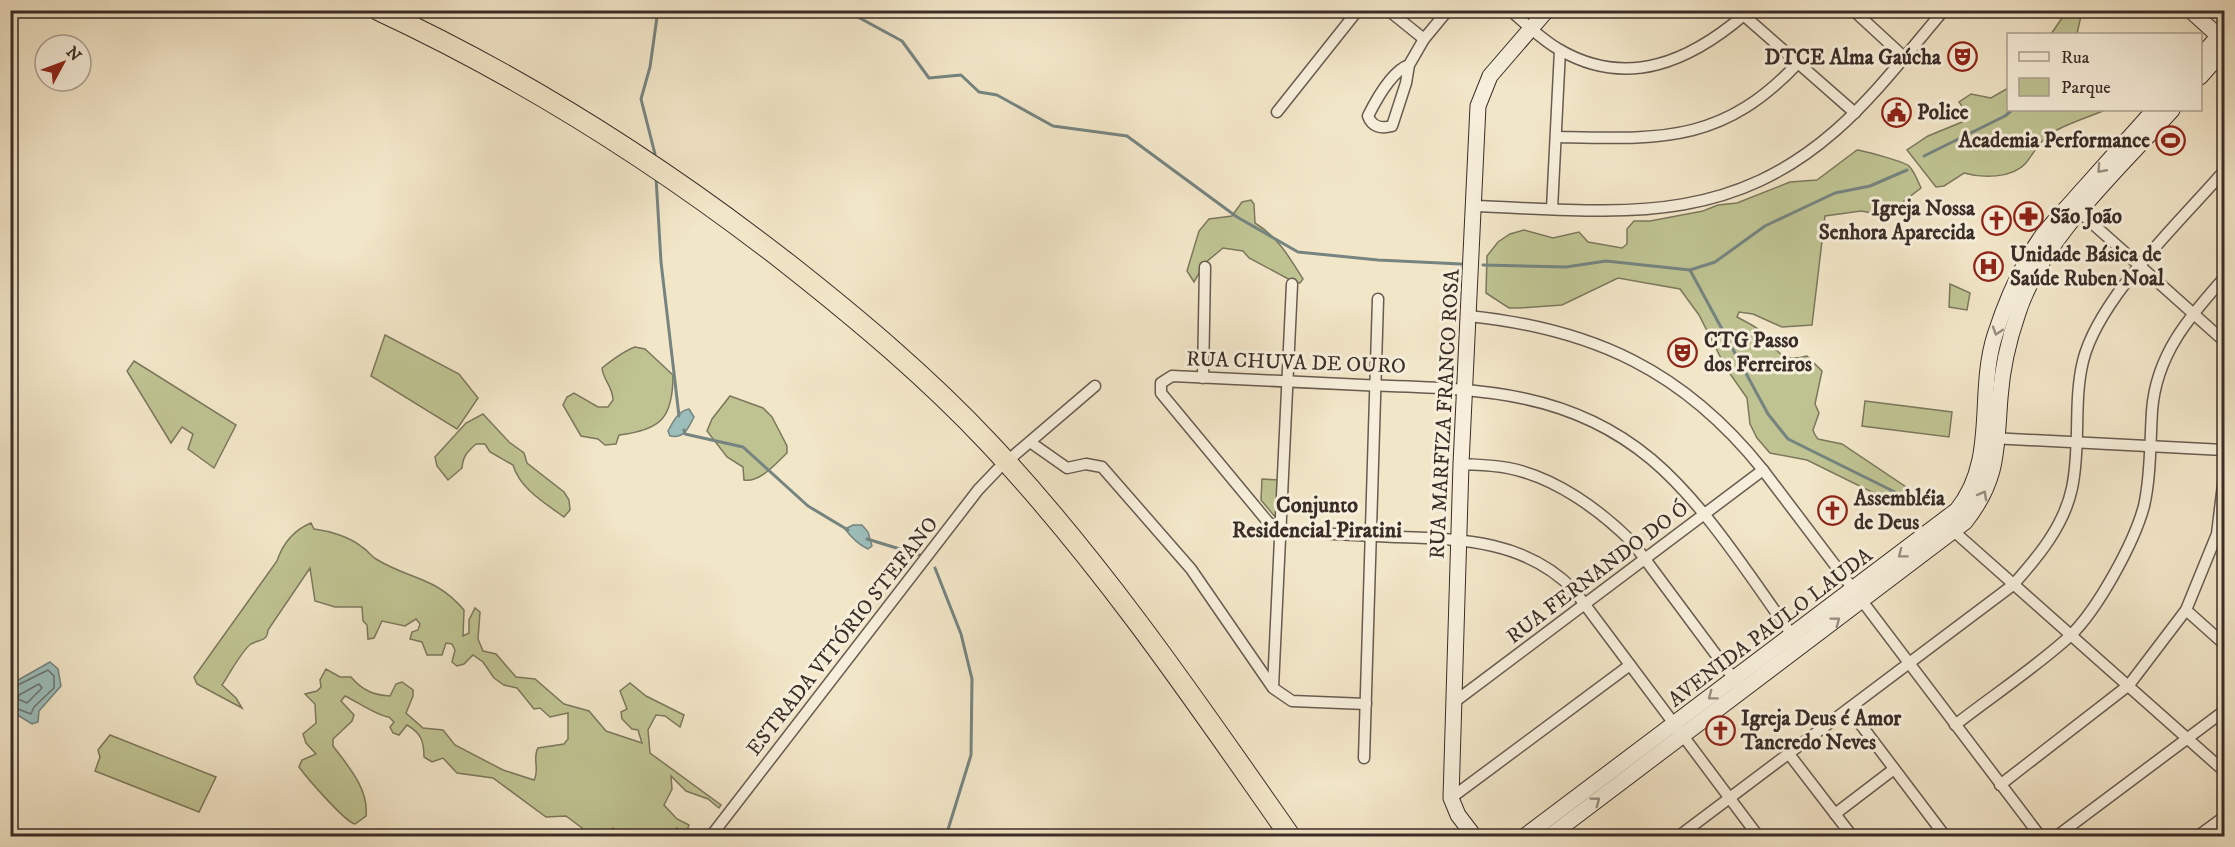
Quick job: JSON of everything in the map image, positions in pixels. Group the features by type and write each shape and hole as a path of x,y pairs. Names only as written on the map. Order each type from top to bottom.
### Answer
{"highway":[{"path":"378,10 422,31 550,102 638,155 724,215 875,334 932,385 1006,462 1152,641 1290,837"}],"main road":[{"name":"RUA MARFIZA FRANCO ROSA","path":"1474,837 1458,815 1451,798 1461,464 1478,106 1483,88 1490,76 1547,10"},
{"path":"2190,10 2223,39"},
{"path":"2202,55 2223,39"},
{"path":"2202,74 2223,39"},
{"name":"AVENIDA PAULO LAUDA","path":"1525,837 1678,730 1973,512 1989,486 1992,438 2003,373 2018,311 2075,208 2153,111"},
{"name":"AVENIDA PAULO LAUDA","path":"2075,208 2171,111"},
{"name":"AVENIDA PAULO LAUDA","path":"1550,837 1678,730"}],"street":[{"path":"1277,112 1358,10"},
{"path":"1388,10 1424,39"},
{"path":"1409,65 1395,75 1372,109 1368,116 1374,125 1380,128 1392,126 1406,83 1409,65 1424,39 1448,10"},
{"path":"1510,10 1560,50 1585,61 1634,68 1660,65 1704,46 1742,13 1855,113"},
{"path":"1853,10 1904,57"},
{"path":"1474,206 1665,209 1724,197 1776,175 1813,149 1855,113 1944,10"},
{"path":"1552,209 1560,50"},
{"path":"1557,137 1650,138 1714,124 1761,99 1798,63"},
{"path":"1679,837 2013,585 2042,553 2061,519 2072,489 2077,409 2084,360 2109,303 2224,171"},
{"path":"2075,208 2224,341"},
{"path":"1203,378 1205,267"},
{"path":"1955,725 2071,635 2116,574 2144,506 2151,446 2152,409 2158,377 2171,344 2193,313 2224,278"},
{"path":"1274,688 1292,284"},
{"path":"1364,758 1378,299"},
{"path":"1469,316 1553,329 1615,352 1663,378 1694,399 1743,446 1763,470 2040,837"},
{"name":"RUA CHUVA DE OURO","path":"1281,532 1268,522 1161,393 1161,383 1172,376 1466,389 1521,396 1563,409 1611,431 1650,458 1687,493 1797,641"},
{"name":"ESTRADA VITÓRIO STEFANO","path":"711,837 978,490 1006,462 1095,386"},
{"path":"1992,438 2224,450"},
{"path":"1030,442 1067,468 1086,464 1102,467 1191,569 1274,688 1292,701 1366,704"},
{"path":"1461,464 1509,468 1577,497 1614,523 1646,560 1738,685"},
{"name":"RUA FERNANDO DO Ó","path":"1453,704 1763,470"},
{"path":"2000,785 2129,685 2186,610 2221,538 2224,476"},
{"path":"1949,528 2223,769"},
{"path":"1281,532 1459,539 1498,545 1523,554 1562,578 1585,605 1758,837"},
{"path":"2186,610 2224,644"},
{"path":"1451,798 1630,665"},
{"path":"1849,709 1945,837"},
{"path":"2057,837 2224,711"},
{"path":"1789,754 1852,837"},
{"path":"1835,814 1894,769"},
{"path":"2198,837 2224,818"}],"green space":[{"path":"2082,11 2077,33 2052,33 2066,12"},
{"path":"2007,89 2007,111 2102,111 2051,133 2026,163 2013,172 1996,176 1964,173 1944,186 1936,187 1907,150 1928,136 1967,120 1966,112 1959,102 1971,94 1991,98"},
{"path":"1857,150 1906,164 1914,173 1921,188 1900,204 1878,214 1861,211 1825,216 1812,325 1782,327 1753,314 1739,312 1737,317 1758,329 1783,356 1797,358 1807,356 1822,371 1815,404 1819,413 1813,430 1815,435 1818,439 1842,444 1909,489 1912,503 1898,505 1807,460 1770,453 1757,438 1750,424 1747,398 1726,368 1699,315 1680,289 1618,278 1562,305 1519,308 1509,308 1486,293 1487,256 1498,242 1510,234 1524,230 1553,238 1579,232 1588,242 1622,248 1627,244 1627,229 1634,221 1650,221 1703,211 1718,205 1737,203 1790,182 1817,180"},
{"path":"1251,200 1254,204 1255,223 1263,228 1288,255 1303,279 1300,283 1294,282 1249,258 1243,251 1223,248 1205,263 1194,282 1187,271 1199,231 1209,219 1232,216 1242,202"},
{"path":"1950,284 1970,293 1967,310 1949,307"},
{"path":"385,335 459,374 478,398 457,429 371,376"},
{"path":"635,347 645,349 673,375 667,412 655,425 645,430 619,435 616,444 605,445 598,439 581,436 563,405 567,397 574,393 598,407 608,407 613,400 613,395 602,368 622,353"},
{"path":"134,361 236,425 214,468 188,449 193,434 182,427 171,443 127,371"},
{"path":"730,396 763,408 772,417 787,446 787,453 773,467 750,480 744,480 743,467 727,457 707,431 712,419"},
{"path":"1865,401 1952,412 1949,437 1862,426"},
{"path":"483,414 509,442 524,453 527,463 564,492 569,500 570,510 564,517 534,495 516,474 513,465 490,452 485,444 476,444 470,449 464,457 462,468 448,480 437,466 435,457 466,423"},
{"path":"1262,479 1278,480 1276,518 1261,500"},
{"path":"311,523 314,529 346,537 388,566 432,584 443,591 464,610 463,636 469,633 469,620 475,608 480,612 478,639 483,651 496,654 516,677 535,679 564,704 589,711 606,731 642,743 638,730 632,729 622,719 621,712 627,709 620,691 630,683 646,696 684,715 680,727 665,716 656,715 648,730 650,753 721,805 719,808 708,799 686,791 671,776 672,789 664,805 677,819 689,825 687,831 681,834 677,828 668,836 613,836 616,833 613,828 603,836 588,836 582,828 566,816 546,817 493,778 457,773 443,758 432,762 424,757 421,738 416,731 407,725 399,735 393,733 390,727 394,722 389,717 374,712 345,696 341,701 354,715 352,721 333,739 333,746 361,787 366,806 366,816 355,824 350,821 326,799 299,767 302,760 316,754 306,743 303,734 316,723 315,704 305,694 317,691 321,687 320,680 326,669 340,677 351,677 373,693 384,695 390,696 396,684 402,682 413,690 406,713 423,728 443,730 455,745 503,770 534,780 538,748 564,744 568,739 568,713 550,717 540,708 534,709 517,688 504,685 494,678 483,662 473,655 464,664 457,666 452,662 455,650 452,644 446,643 442,655 427,655 422,642 410,639 412,632 418,630 420,624 416,619 405,626 382,621 374,638 368,639 362,607 335,607 315,601 310,568 268,630 266,637 247,647 222,685 236,698 242,708 197,684 194,677 277,561 282,548 294,533"},
{"path":"110,735 216,777 199,812 95,771 100,757 98,750"}],"water":[{"path":"689,409 694,417 688,429 679,436 670,436 668,431 674,421 679,414"},
{"path":"853,525 862,525 868,532 872,546 868,549 858,543 845,529"},
{"path":"50,662 58,669 61,686 39,711 38,722 32,724 11,711 11,684"}],"waterway":[{"path":"655,154 641,99 650,67 658,10"},
{"path":"826,10 830,15 856,16 902,41 929,78 961,75 979,92 997,95 1053,126 1127,136 1237,217 1298,252 1378,260 1461,264"},
{"path":"1924,156 2011,111"},
{"path":"1483,265 1566,267 1606,261 1690,270 1715,262 1765,226 1835,193 1870,186 1907,170"},
{"path":"656,177 661,262 679,416"},
{"path":"1690,270 1768,414 1788,439 1905,497"},
{"path":"684,430 685,434 743,447 808,506 848,530"},
{"path":"867,539 923,556"},
{"path":"935,568 961,634 972,679 971,755 946,836"}],"place":[{"name":"DTCE Alma Gaúcha","path":"1962,57"},
{"name":"Police","path":"1896,112"},
{"name":"Academia Performance","path":"2171,140"},
{"name":"São João","path":"2029,216"},
{"name":"Igreja Nossa Senhora Aparecida","path":"1996,220"},
{"name":"Unidade Básica de Saúde Ruben Noal","path":"1989,266"},
{"name":"CTG Passo dos Ferreiros","path":"1683,352"},
{"name":"Assembléia de Deus","path":"1833,510"},
{"name":"Igreja Deus é Amor Tancredo Neves","path":"1720,730"}],"district":[{"name":"Conjunto Residencial Piratini","path":"1317,516"}]}
